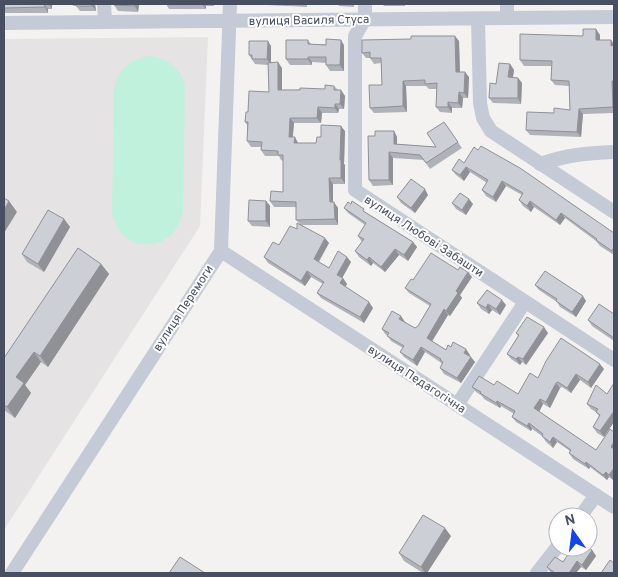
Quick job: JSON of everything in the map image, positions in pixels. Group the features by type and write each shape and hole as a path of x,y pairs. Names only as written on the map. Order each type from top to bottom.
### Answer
{"street":[{"path":"104,4 105,21"},
{"path":"220,250 230,4"},
{"path":"365,4 365,19"},
{"path":"507,4 507,18"},
{"name":"вулиця Василя Стуса","path":"4,24 105,21 614,17"},
{"name":"вулиця Любові Забашти","path":"365,19 355,36 355,190 614,360"},
{"path":"478,19 480,103 483,118 491,131 614,212"},
{"path":"540,164 563,156 614,152"},
{"name":"вулиця Педагогічна","path":"220,250 614,507"},
{"name":"вулиця Перемоги","path":"12,573 220,250"},
{"path":"457,405 525,302"},
{"path":"587,507 596,495"},
{"path":"537,573 549,557"}],"shaded area":[{"path":"208,37 200,226 4,530 4,39"}],"green space":[{"path":"151,56 163,59 173,65 185,85 183,210 178,224 171,235 161,242 149,244 138,243 127,238 118,229 112,215 114,91 118,77 126,66 137,59"}],"building":[{"path":"4,4 44,4 45,7 4,8"},
{"path":"76,4 92,4 92,6 76,6"},
{"path":"135,4 135,6 114,5"},
{"path":"583,29 596,29 596,40 611,40 611,46 614,45 613,107 579,109 577,132 526,130 527,112 554,113 554,108 570,110 569,81 551,80 552,61 520,60 520,34 583,36"},
{"path":"411,36 455,36 456,72 465,72 464,93 459,92 458,103 448,102 448,107 436,107 437,83 425,84 425,80 403,81 403,106 370,108 369,85 382,85 381,58 370,58 370,52 362,53 362,40 411,39"},
{"path":"326,39 341,40 340,65 326,65 326,57 286,59 286,40 308,40 308,44 326,45"},
{"path":"249,41 268,41 267,59 252,59 252,55 249,55"},
{"path":"278,62 278,90 300,90 300,88 325,89 325,85 334,86 334,90 341,90 340,104 335,104 335,108 318,107 317,118 290,118 289,137 295,137 294,143 316,143 317,137 321,137 321,125 341,126 341,178 329,178 330,202 334,202 335,219 296,220 296,202 270,201 271,191 283,192 283,155 278,155 278,151 261,150 262,142 247,141 248,122 245,122 246,112 248,112 249,91 269,92 268,63"},
{"path":"499,63 510,64 508,77 518,78 518,98 489,98 490,83 496,84"},
{"path":"444,122 458,142 426,163 420,155 389,152 389,180 369,180 368,136 375,136 375,131 394,131 394,144 436,147 427,133"},
{"path":"481,146 520,168 614,233 614,247 612,251 561,213 556,220 530,201 527,206 519,200 523,193 502,181 493,197 482,190 488,180 466,167 460,175 452,170 459,159 464,163 474,147 478,150"},
{"path":"411,179 425,189 411,208 397,197"},
{"path":"460,193 469,199 462,210 452,203"},
{"path":"4,198 9,201 4,210"},
{"path":"249,200 266,201 266,221 248,221"},
{"path":"352,201 364,209 363,211 413,242 404,255 395,249 381,267 369,257 367,260 355,251 364,239 358,236 366,223 344,208 348,202 351,204"},
{"path":"48,210 64,219 38,264 22,254"},
{"path":"297,223 325,238 314,259 329,268 338,251 347,257 337,275 343,278 340,283 369,302 360,317 317,293 324,282 307,271 301,281 264,257 273,242 279,245 290,226 297,229"},
{"path":"78,248 101,264 40,356 34,352 16,377 24,383 7,407 4,405 4,358"},
{"path":"431,253 458,270 460,267 468,272 456,291 458,293 446,311 444,309 427,338 446,350 448,345 451,347 453,342 466,349 464,353 471,357 457,378 440,368 443,362 441,359 421,347 413,360 400,352 404,346 387,336 389,333 382,329 392,311 401,316 399,319 415,328 418,326 431,304 405,288 411,279 413,280"},
{"path":"545,271 583,296 572,312 556,301 557,299 535,285"},
{"path":"487,290 502,300 496,309 488,304 486,308 477,303"},
{"path":"599,304 614,314 614,338 588,320"},
{"path":"527,317 544,327 523,359 518,357 516,359 507,354 519,335 516,333"},
{"path":"561,338 600,364 588,382 576,374 567,388 558,382 556,383 546,402 540,399 534,408 596,450 610,429 614,432 614,442 611,447 614,449 614,468 609,475 606,472 603,475 586,462 585,464 569,453 571,450 553,437 550,442 529,423 527,426 512,417 515,411 497,401 496,403 472,387 479,376 494,385 497,381 518,394 530,373 538,378 546,361"},
{"path":"614,383 614,411 600,431 593,427 600,415 596,412 598,409 587,404 596,385 607,394"},
{"path":"423,515 445,528 421,567 399,553"},
{"path":"180,557 205,573 169,573"},
{"path":"555,557 563,562 566,557 587,557 582,565 577,561 569,573 555,573 547,567"},
{"path":"610,560 614,563 614,573 601,573"}]}
